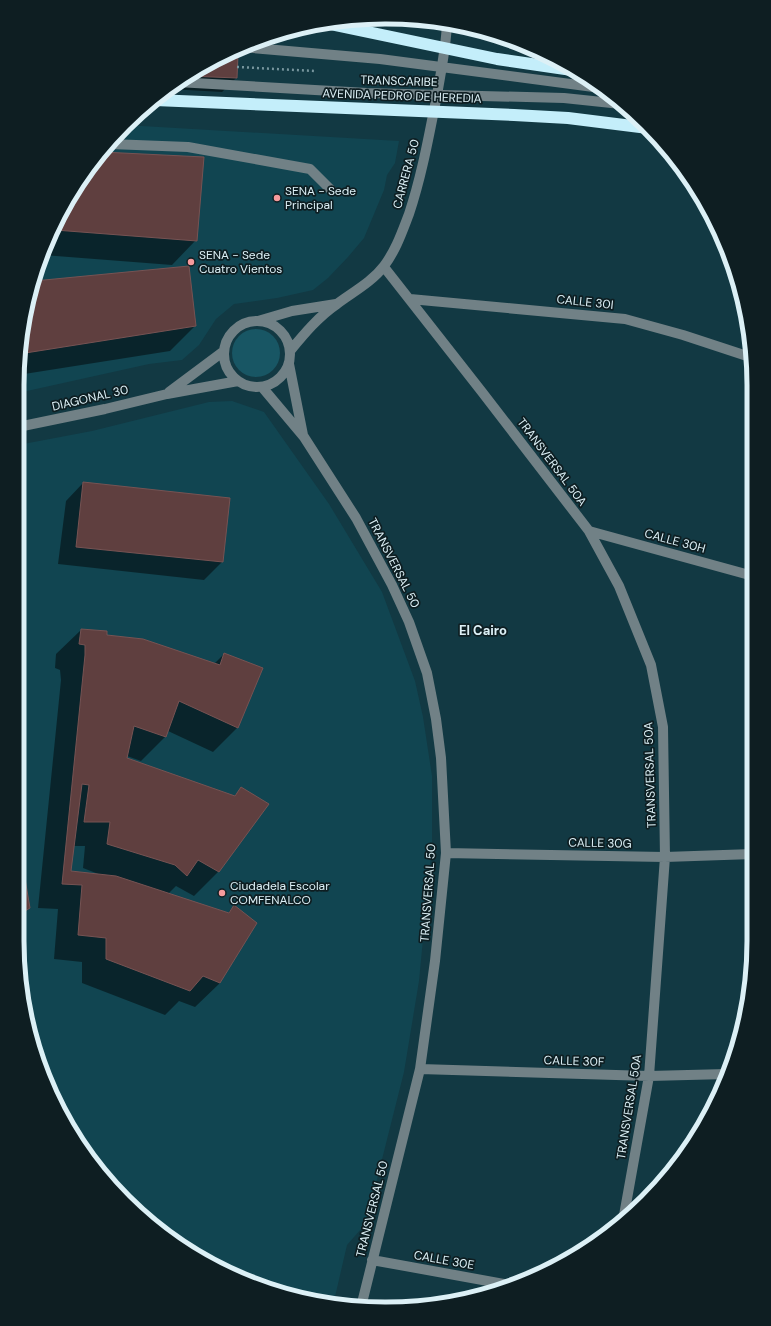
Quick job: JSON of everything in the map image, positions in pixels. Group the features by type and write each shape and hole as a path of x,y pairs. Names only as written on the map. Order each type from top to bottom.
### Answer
{"highway":[{"path":"343,27 510,62 559,68"},
{"name":"AVENIDA PEDRO DE HEREDIA","path":"163,100 568,118 637,126"}],"street":[{"name":"CARRERA 50","path":"290,351 307,330 336,304 353,294 384,267 393,252 403,230 416,192 426,153 446,48 447,29"},
{"name":"TRANSCARIBE","path":"256,48 380,59 588,86"},
{"name":"TRANSCARIBE","path":"189,83 367,93 564,98 611,103"},
{"path":"117,144 188,147 310,169 330,190"},
{"name":"TRANSVERSAL 50A","path":"384,267 589,531 619,586 651,665 663,727 665,857 649,1076 624,1212"},
{"name":"CALLE 30I","path":"410,299 625,319 683,335 745,356"},
{"name":"CARRERA 50","path":"256,321 292,311 336,304"},
{"path":"256,321 266,323 280,331 286,339 290,351 289,364 284,372 271,384 262,387 253,387 238,381 227,368 224,360 226,342 231,334 238,327 246,323 256,321"},
{"name":"DIAGONAL 30","path":"167,394 224,350"},
{"name":"TRANSVERSAL 50","path":"289,364 304,437"},
{"name":"DIAGONAL 30","path":"24,426 105,409 167,394 238,381"},
{"name":"TRANSVERSAL 50","path":"262,387 304,437 356,518 392,585 409,622 427,673 436,719 441,758 446,852 435,961 420,1069 363,1301"},
{"name":"CALLE 30H","path":"589,531 747,574"},
{"name":"CALLE 30G","path":"446,852 665,857 747,854"},
{"name":"CALLE 30F","path":"420,1069 649,1076 721,1074"},
{"name":"CALLE 30E","path":"372,1260 501,1283"}],"shaded area":[{"name":"SENA - Sede Cuatro Vientos","path":"135,126 399,141 395,163 387,175 384,190 364,238 328,278 313,290 277,298 234,304 216,319 199,345 182,360 149,364 24,392 27,338 31,315 43,269 52,247 72,205 85,185 114,147"},
{"path":"256,329 265,331 273,336 278,344 280,353 278,362 273,370 265,375 256,377 247,375 239,370 234,362 232,353 234,344 239,336 247,331"},
{"name":"Ciudadela Escolar COMFENALCO","path":"232,401 264,412 329,504 382,592 415,681 423,717 432,776 432,845 419,981 404,1072 369,1211 361,1229 347,1245 335,1298 292,1290 269,1283 226,1265 205,1254 165,1227 130,1196 99,1161 72,1121 61,1100 43,1057 36,1034 27,988 24,940 24,444 92,431 209,402"}],"building":[{"path":"238,56 237,78 198,76"},
{"path":"110,152 204,157 197,241 59,230 72,205 99,165"},
{"path":"189,266 196,326 26,353 31,315 40,280"},
{"path":"83,482 230,498 223,562 76,547"},
{"path":"81,629 107,631 107,635 143,639 220,665 224,653 263,668 238,728 179,701 166,737 134,726 127,758 235,796 241,787 269,804 219,872 198,860 187,876 175,865 107,844 110,822 84,822 89,785 82,784 71,871 116,876 229,913 234,905 257,923 220,983 203,976 190,991 106,959 106,938 78,935 82,885 62,884 85,655 85,645 79,644"},
{"path":"24,873 30,908 24,912"}],"place":[{"name":"SENA - Sede Principal","path":"277,198"},
{"name":"SENA - Sede Cuatro Vientos","path":"191,262"},
{"name":"Ciudadela Escolar COMFENALCO","path":"222,893"}],"district":[{"name":"El Cairo","path":"483,630"}]}
